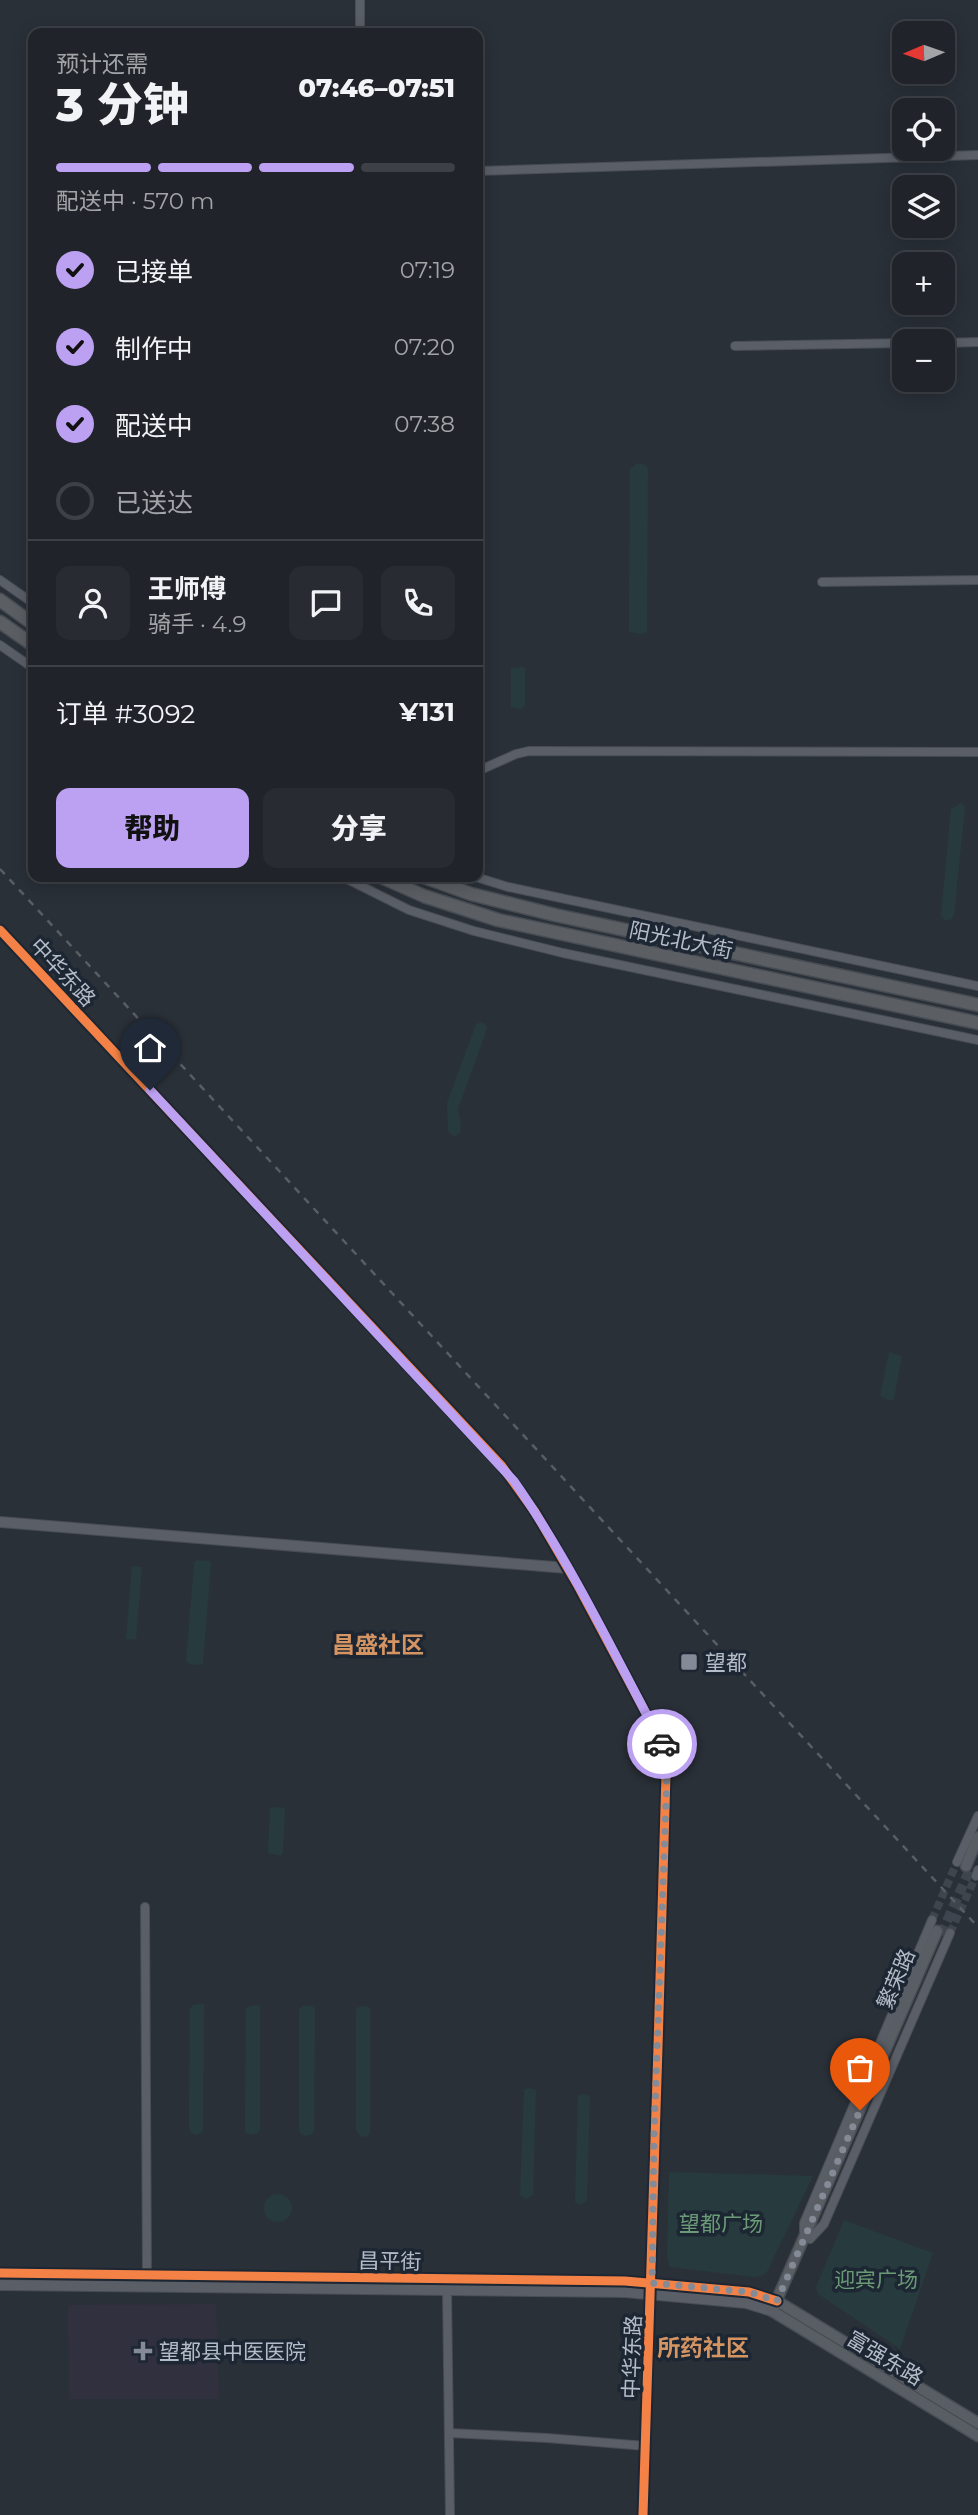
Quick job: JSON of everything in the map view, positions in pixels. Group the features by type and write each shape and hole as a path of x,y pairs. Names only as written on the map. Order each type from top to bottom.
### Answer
{"highway":[{"path":"0,600 28,620"},
{"path":"0,622 28,642"},
{"name":"阳光北大街","path":"392,882 424,896 498,920 978,1023"},
{"name":"阳光北大街","path":"438,882 482,897 555,915 978,1005"}],"main road":[{"path":"969,1869 978,1837"},
{"path":"969,1869 978,1851"},
{"name":"繁荣路","path":"777,2307 943,1933"},
{"name":"富强东路","path":"777,2307 978,2423"},
{"name":"富强东路","path":"777,2307 978,2436"}],"street":[{"path":"360,0 360,28"},
{"path":"483,171 978,155"},
{"path":"955,343 978,342"},
{"path":"735,346 892,343"},
{"path":"0,580 28,600"},
{"path":"822,582 978,580"},
{"path":"0,645 28,665"},
{"path":"483,769 529,751 978,752"},
{"path":"483,879 508,887 978,986"},
{"path":"353,882 410,910 486,935 978,1040"},
{"name":"中华东路","path":"0,930 501,1465 535,1512 664,1747 666,1756 654,2136 652,2295 643,2515"},
{"path":"0,1522 567,1568"},
{"path":"969,1869 978,1815"},
{"path":"145,1907 147,2276"},
{"path":"807,2240 804,2222 932,1920"},
{"name":"昌平街","path":"0,2273 652,2283 749,2292 777,2307"},
{"name":"昌平街","path":"0,2285 652,2295 777,2307"},
{"path":"447,2291 450,2515"},
{"path":"449,2433 646,2446"}],"shaded area":[{"name":"望都县中医医院","path":"216,2304 219,2399 69,2399 68,2305"}],"green space":[{"path":"637,463 646,465 648,469 647,632 642,634 629,632 630,469"},
{"path":"525,668 525,705 522,709 511,707 511,670"},
{"path":"961,803 965,807 954,915 952,919 945,921 941,915 951,809"},
{"path":"481,1022 487,1029 458,1109 460,1133 454,1137 448,1131 447,1103 476,1024"},
{"path":"889,1352 902,1356 894,1399 890,1401 880,1396"},
{"path":"197,1560 209,1561 211,1564 203,1663 200,1665 186,1661 194,1563"},
{"path":"132,1566 142,1567 136,1640 126,1639"},
{"path":"285,1808 281,1856 268,1853 270,1809"},
{"path":"202,2004 203,2132 196,2135 191,2133 189,2128 190,2009 193,2005"},
{"path":"258,2005 260,2129 258,2133 250,2135 245,2132 246,2009"},
{"path":"302,2006 312,2006 315,2009 314,2131 306,2136 300,2133 299,2128 299,2010"},
{"path":"358,2007 370,2008 370,2132 367,2137 360,2136 356,2130 356,2010"},
{"path":"524,2090 536,2090 533,2195 525,2199 520,2195"},
{"path":"578,2096 590,2096 587,2201 579,2205 575,2201"},
{"name":"望都广场","path":"669,2172 813,2176 767,2272 753,2277 670,2267 667,2257"},
{"path":"278,2194 288,2198 292,2208 288,2218 278,2222 268,2218 264,2208 268,2198"},
{"name":"迎宾广场","path":"844,2220 933,2253 900,2349 818,2294 816,2287"}],"tunnel":[{"path":"932,1920 957,1862"},
{"path":"941,1935 970,1869"},
{"path":"950,1933 976,1876"}],"railway":[{"path":"0,869 978,1927"}],"cycle path":[{"path":"0,930 501,1465 535,1512 577,1584 664,1747 666,1774 643,2515"},
{"path":"0,2273 625,2281 749,2292 777,2301"}],"way so far":[{"path":"662,1744 667,1774 654,2136 652,2283 749,2292 777,2301 860,2110"}],"place":[{"name":"望都","path":"689,1662"},
{"name":"望都县中医医院","path":"143,2351"}],"district":[{"name":"昌盛社区","path":"378,1645"},
{"name":"所药社区","path":"703,2348"}],"route":[{"path":"150,1090 514,1481 577,1584 662,1744"}]}
